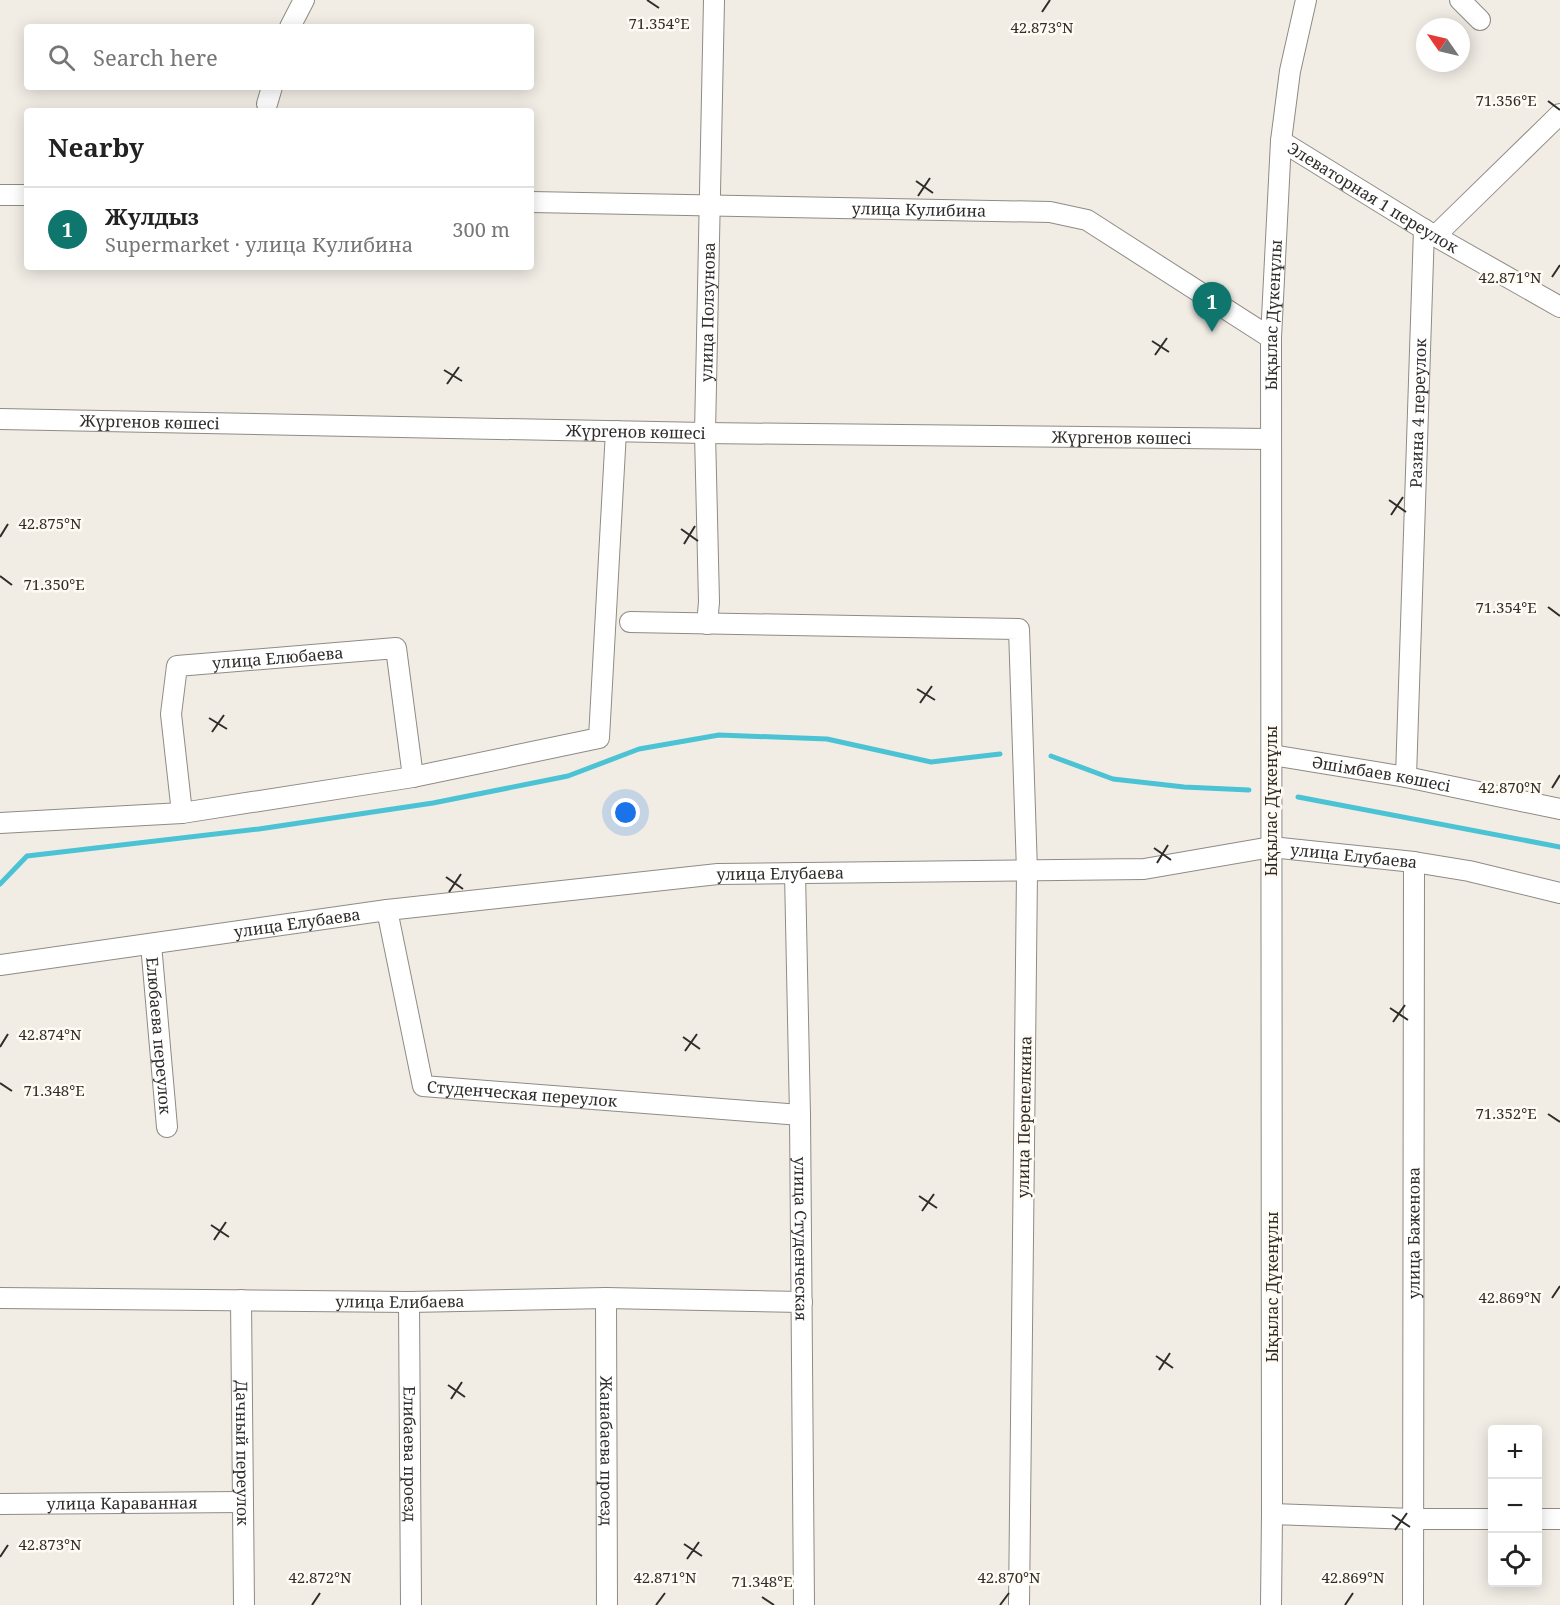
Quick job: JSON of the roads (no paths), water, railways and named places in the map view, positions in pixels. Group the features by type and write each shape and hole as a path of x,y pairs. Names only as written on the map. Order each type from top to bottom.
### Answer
{"street":[{"path":"292,24 304,0"},
{"name":"улица Ползунова","path":"707,624 709,602 705,433 714,0"},
{"name":"Ықылас Дүкенұлы","path":"1271,1605 1271,338 1281,141 1290,71 1306,0"},
{"path":"1460,0 1480,20"},
{"path":"1429,233 1560,114"},
{"name":"Элеваторная 1 переулок","path":"1281,141 1429,233 1560,307"},
{"path":"0,195 24,195"},
{"name":"улица Кулибина","path":"534,201 1050,212 1087,220 1271,338"},
{"name":"Разина 4 переулок","path":"1406,777 1429,233"},
{"name":"Жүргенов көшесі","path":"0,419 705,433 1271,439"},
{"path":"0,823 182,813 413,777 599,738 616,431"},
{"path":"630,622 707,624"},
{"name":"улица Перепелкина","path":"707,624 1019,629 1027,871 1019,1605"},
{"name":"улица Елюбаева","path":"182,813 171,714 177,666 396,648 413,777"},
{"name":"Әшімбаев көшесі","path":"1272,755 1406,777 1560,809"},
{"name":"улица Елубаева","path":"0,965 387,910 718,874 1144,869 1271,847 1414,862 1468,871 1560,893"},
{"name":"улица Баженова","path":"1413,1605 1414,862"},
{"name":"улица Студенческая","path":"795,873 800,1115 804,1605"},
{"name":"Студенческая переулок","path":"387,910 423,1086 800,1115"},
{"name":"Елюбаева переулок","path":"151,944 167,1127"},
{"name":"улица Елибаева","path":"0,1298 409,1302 606,1298 802,1302"},
{"name":"Жанабаева проезд","path":"606,1298 608,1605"},
{"name":"Дачный переулок","path":"241,1300 244,1605"},
{"name":"Елибаева проезд","path":"409,1302 411,1605"},
{"name":"улица Караванная","path":"0,1504 242,1502"},
{"path":"1272,1514 1488,1519"},
{"path":"1542,1519 1560,1519"}],"waterway":[{"path":"0,884 27,856 259,829 433,803 568,776 639,749 719,735 827,739 931,762 1000,754"},
{"path":"1051,756 1113,779 1184,787 1249,790"},
{"path":"1298,797 1560,847"}],"place":[{"name":"Жулдыз","path":"1212,332"}]}
